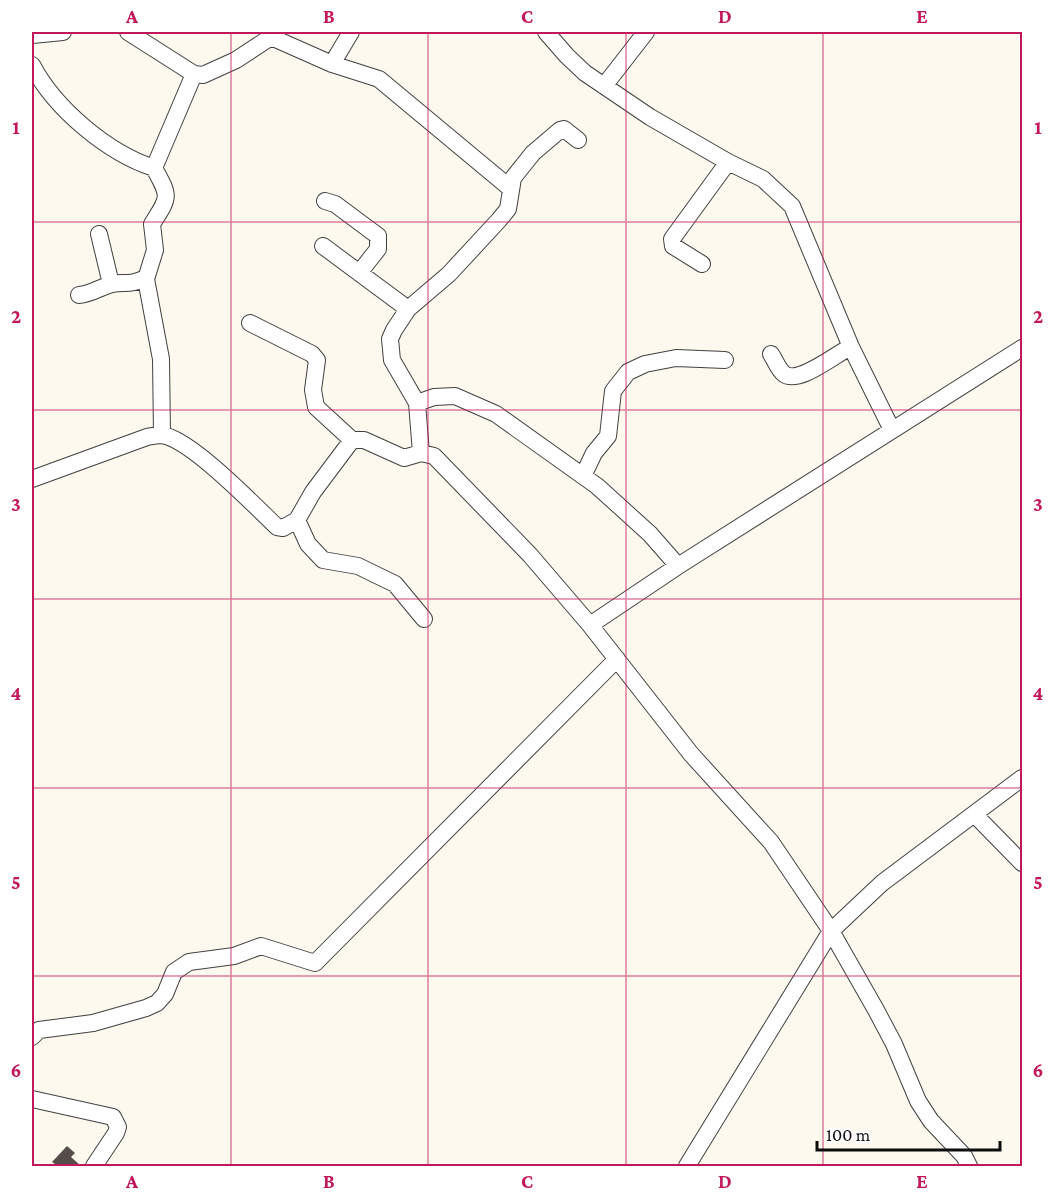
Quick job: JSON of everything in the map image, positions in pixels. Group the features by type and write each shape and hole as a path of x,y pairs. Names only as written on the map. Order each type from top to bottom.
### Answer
{"street":[{"path":"32,35 63,32"},
{"path":"128,32 194,74 215,72 264,34 332,64 379,79 510,188"},
{"path":"332,64 351,32"},
{"path":"546,32 567,56 604,86 650,117 728,162 763,179 792,206 851,347 892,430"},
{"path":"604,86 646,32"},
{"path":"32,65 55,96 98,139 135,162 154,168 165,185 167,200 152,224 155,250 146,278 161,359 162,435"},
{"path":"154,168 194,74"},
{"path":"420,453 417,403 395,367 390,350 394,330 408,309 449,274 508,210 510,188 520,168 557,131 564,129 578,140"},
{"path":"702,264 673,246 672,239 728,162"},
{"path":"326,201 335,204 378,236 378,249 360,273"},
{"path":"99,234 111,284"},
{"path":"323,246 408,309"},
{"path":"79,295 102,290 111,284 124,285 146,278"},
{"path":"250,323 312,354 317,360 313,390 316,406 352,440 364,440 404,458 420,453 434,456 448,468 530,555 590,625 691,754 771,843 831,931 894,1044 918,1101 931,1121 964,1156 969,1167"},
{"path":"771,354 781,372 791,377 807,374 837,353 851,347"},
{"path":"590,625 678,566 1023,348"},
{"path":"583,476 594,453 609,436 613,391 628,372 645,364 675,358 724,360"},
{"path":"417,403 444,395 455,396 510,423 583,476 650,534 678,566"},
{"path":"32,479 147,436 162,435 203,460 277,526 290,526 297,520 313,492 352,440"},
{"path":"297,520 308,544 323,560 358,566 395,584 424,619"},
{"path":"32,1037 39,1030 93,1023 157,1003 165,994 174,972 189,962 234,956 261,946 273,947 306,962 315,963 617,659"},
{"path":"687,1167 831,931 858,903 882,883 1023,778"},
{"path":"975,815 1023,863"},
{"path":"32,1099 113,1117 118,1127 116,1133 94,1166"}],"building":[{"path":"67,1146 75,1153 71,1157 81,1166 58,1166 52,1162"}]}
